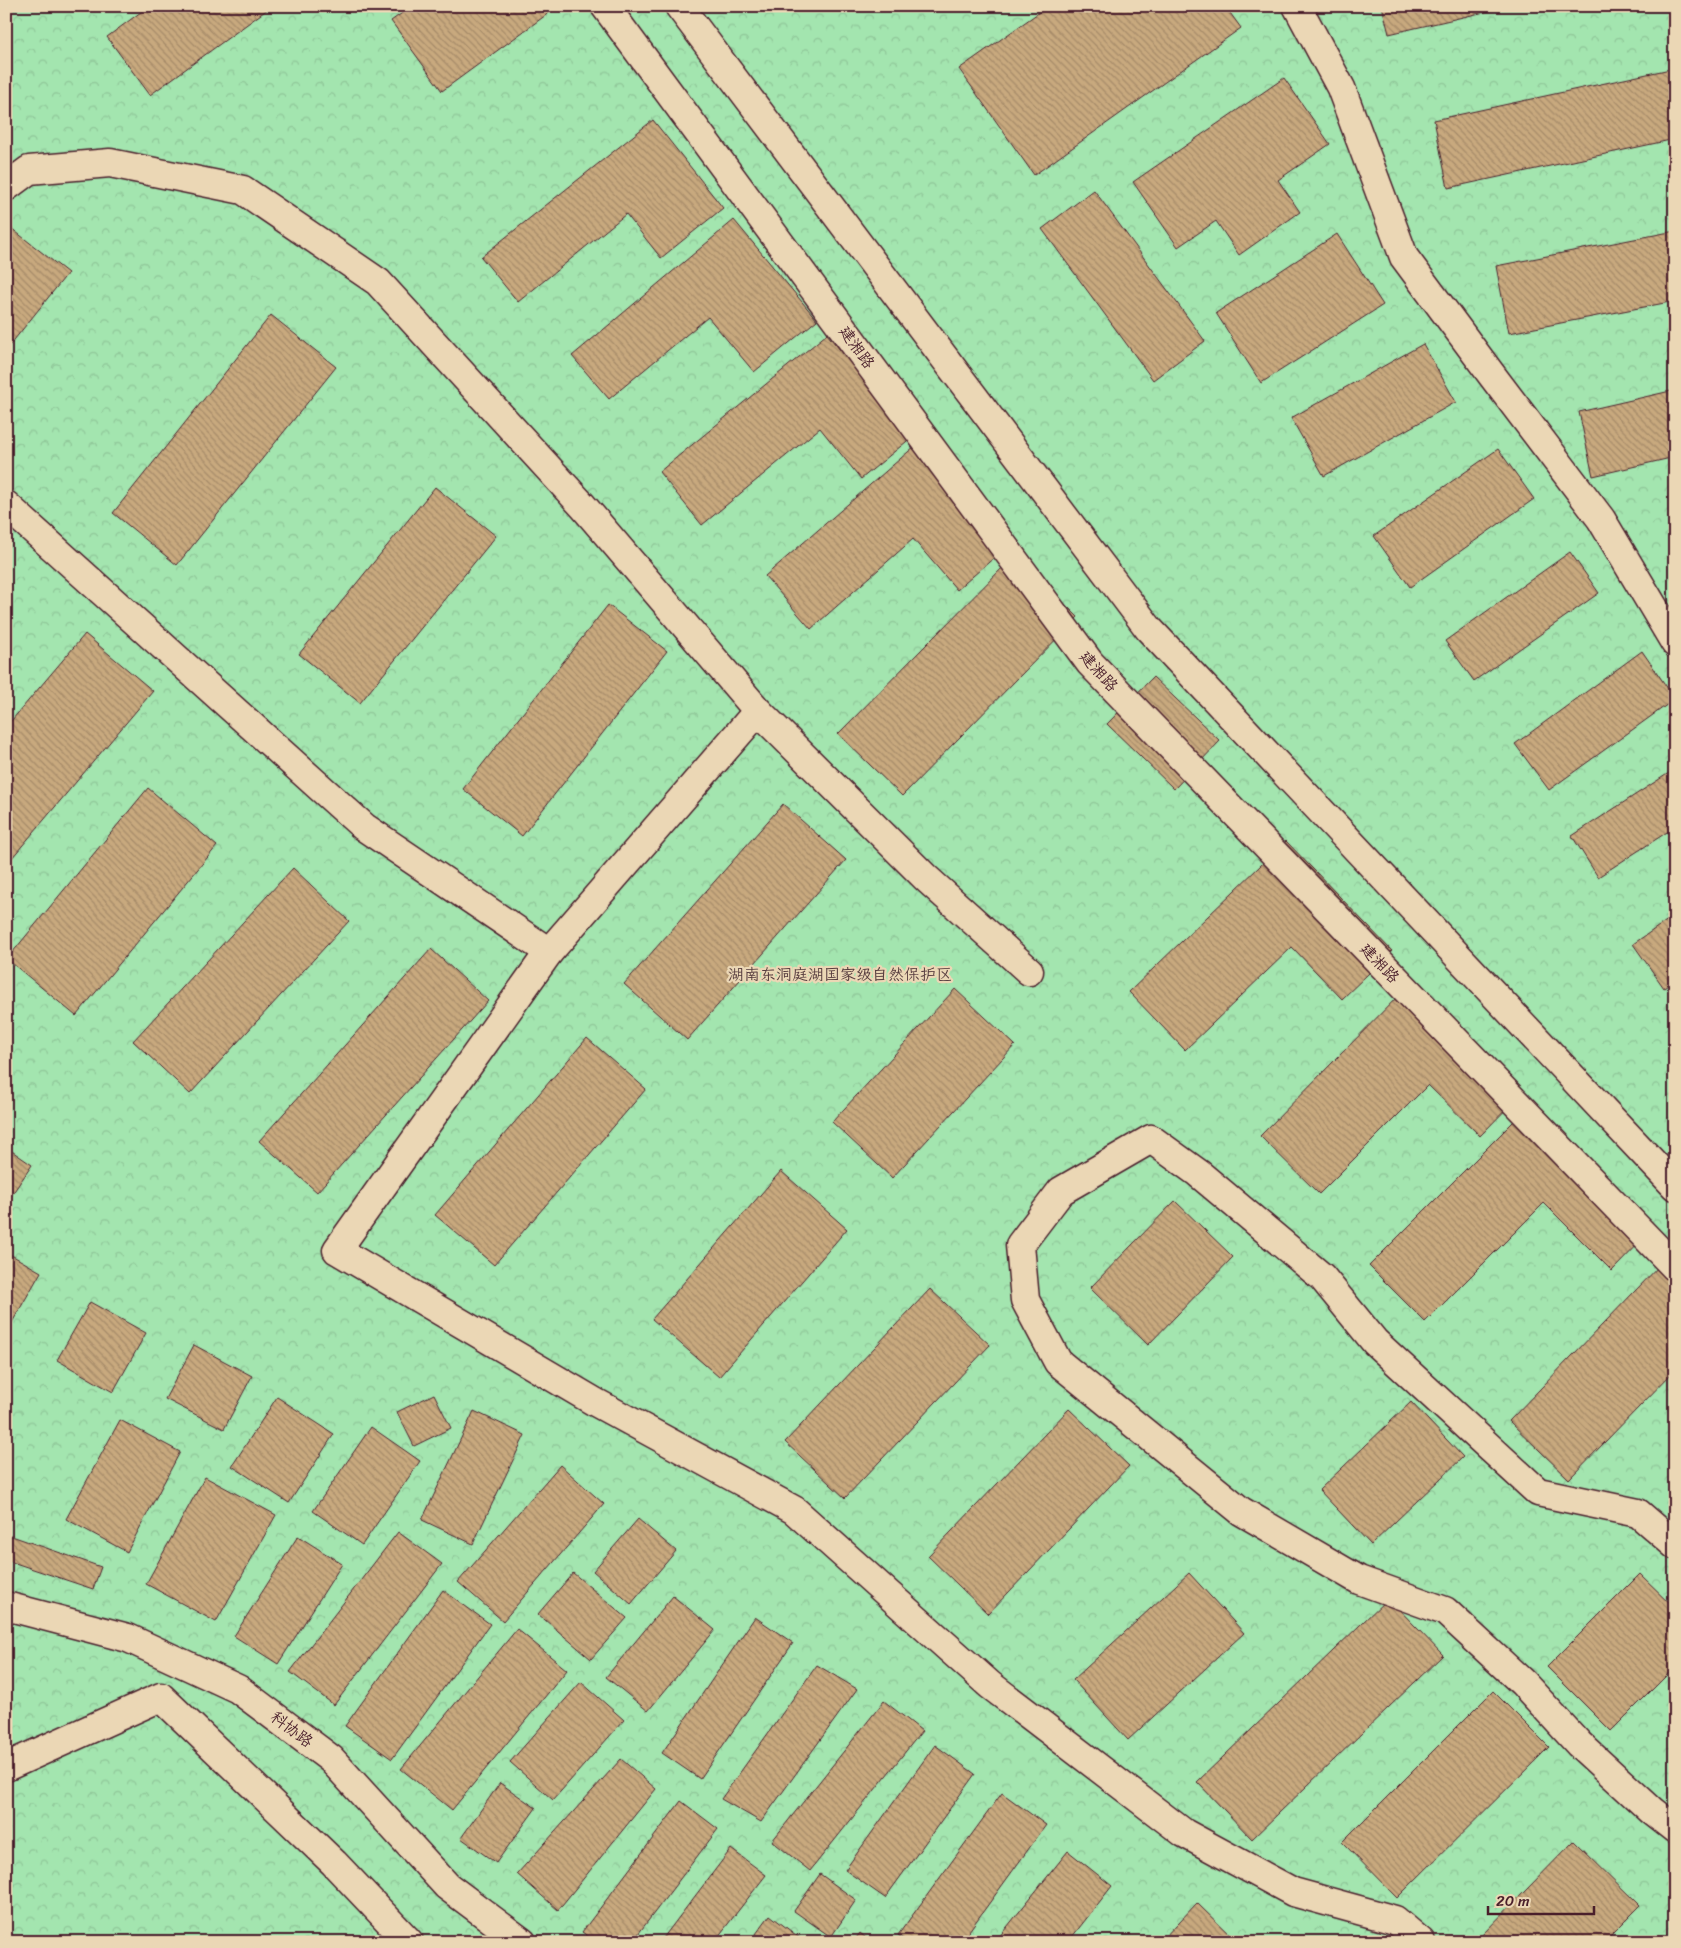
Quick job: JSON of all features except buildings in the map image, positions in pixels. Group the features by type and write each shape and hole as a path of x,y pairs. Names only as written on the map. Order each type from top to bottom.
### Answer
{"street":[{"name":"建湘路","path":"605,6 1090,664 1675,1267"},
{"path":"679,6 1149,629 1675,1186"},
{"path":"1297,6 1341,88 1404,256 1490,374 1601,519 1675,643"},
{"path":"6,187 30,170 110,163 243,190 378,282 583,506 758,711 926,878 1029,971"},
{"path":"6,505 364,827 549,952"},
{"path":"758,711 549,952 337,1250 595,1402 794,1510 990,1685 1184,1833 1293,1892 1395,1920 1420,1942"},
{"path":"1675,1545 1638,1513 1538,1492 1375,1342 1322,1277 1198,1173 1151,1139 1061,1191 1020,1246 1024,1300 1058,1362 1241,1510 1358,1580 1445,1611 1523,1683 1579,1744 1652,1811 1675,1829"},
{"name":"科协路","path":"6,1606 128,1638 238,1689 331,1759 447,1886 522,1942"},
{"path":"6,1767 161,1697 334,1864 409,1942"}],"green space":[{"name":"湖南东洞庭湖国家级自然保护区","path":"6,6 1675,6 1675,1942 6,1942"}]}
